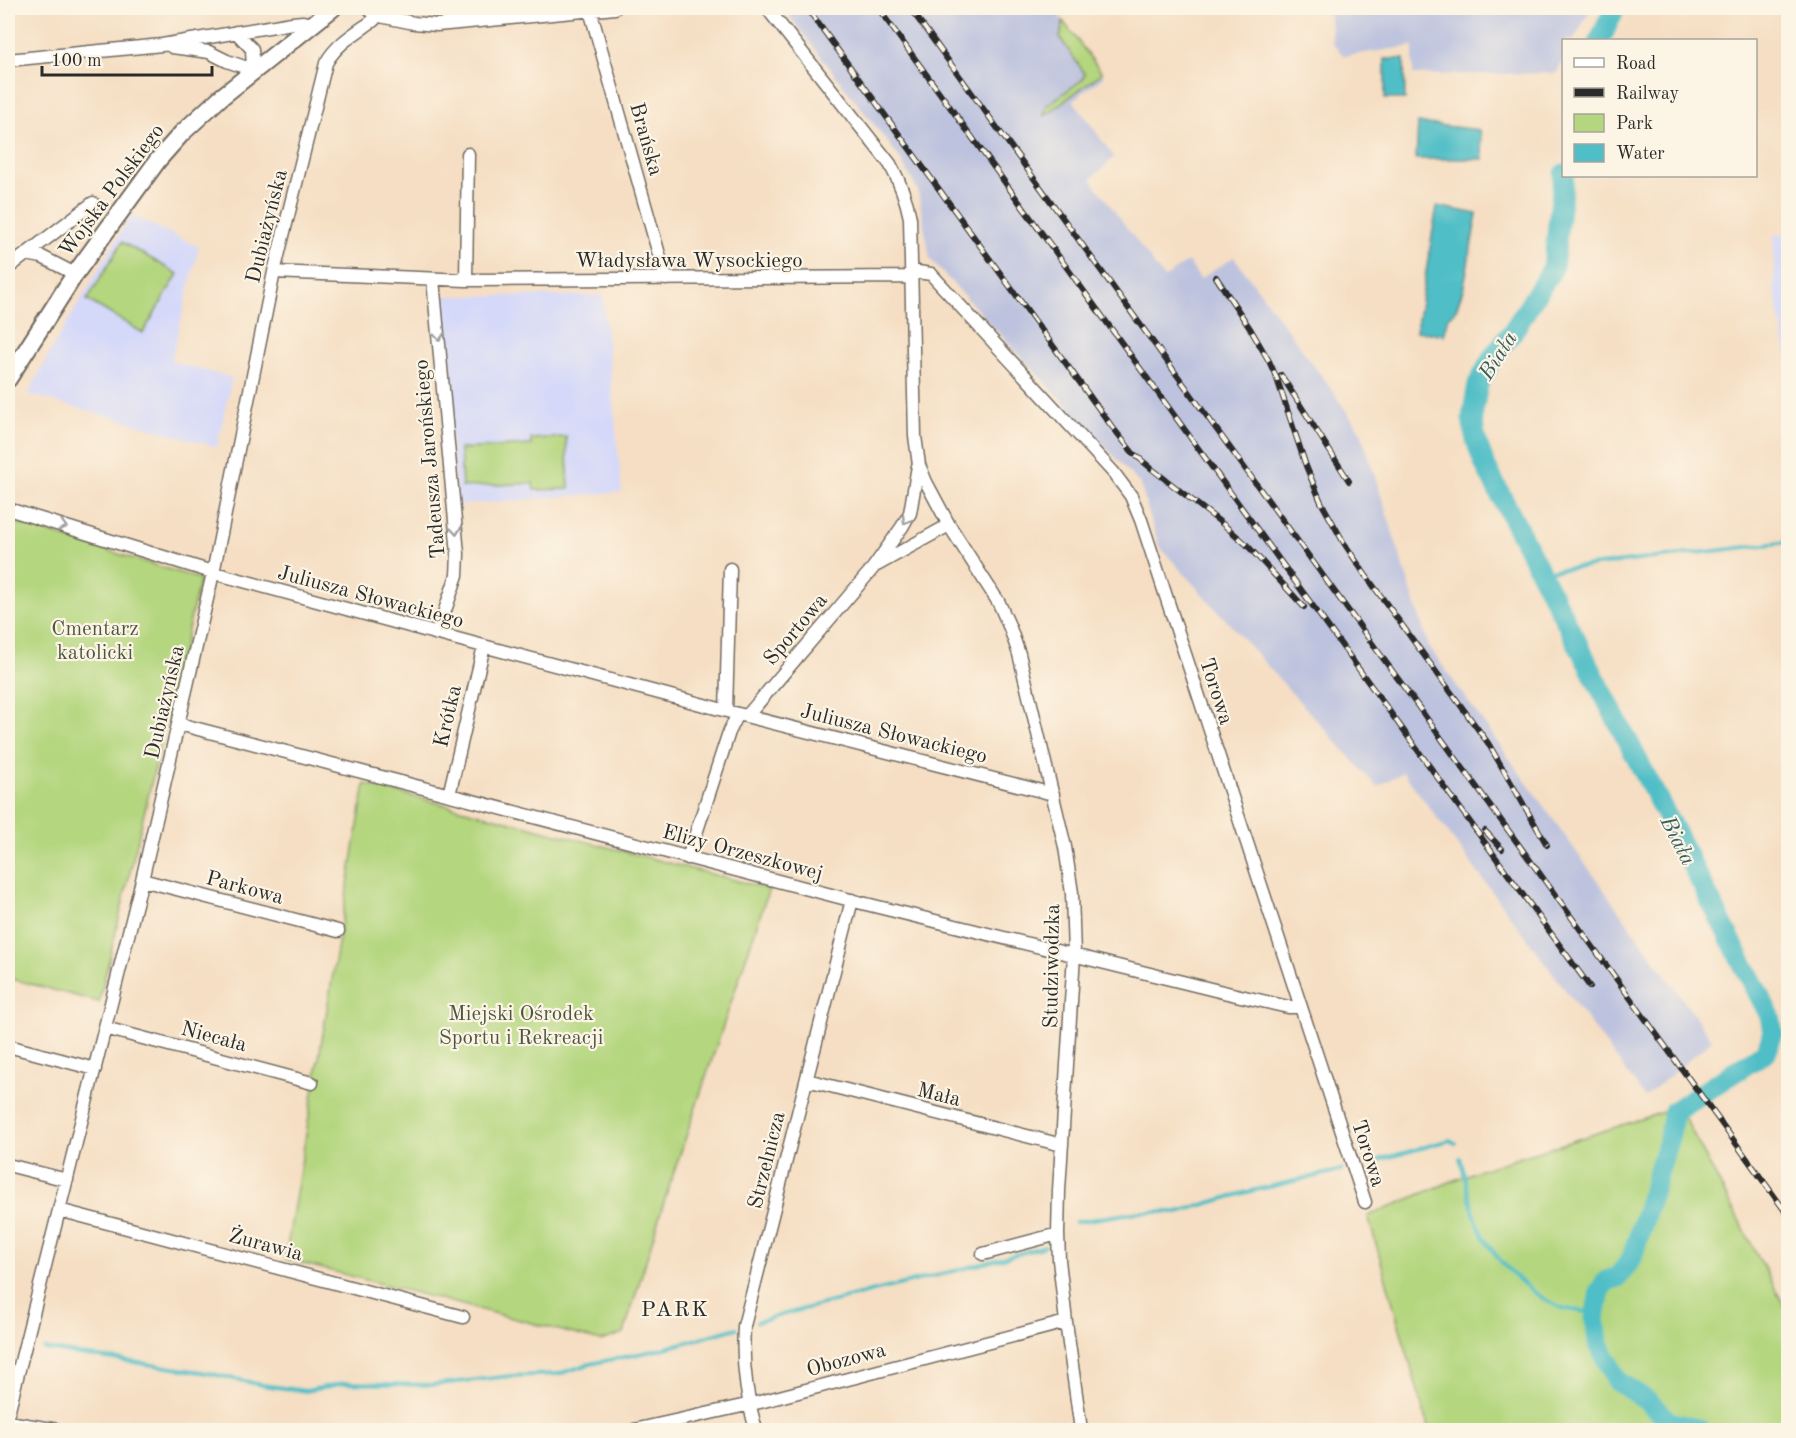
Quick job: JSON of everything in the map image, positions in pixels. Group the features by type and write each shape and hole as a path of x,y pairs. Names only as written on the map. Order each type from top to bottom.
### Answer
{"main road":[{"name":"Wojska Polskiego","path":"8,379 75,274 158,160 190,125 232,88 333,8"}],"street":[{"path":"372,11 414,23 437,25 615,8"},
{"name":"Sportowa","path":"688,858 737,714 873,567 910,513 919,465 915,436 910,218 907,199 890,164 767,8"},
{"name":"Brańska","path":"590,10 666,279"},
{"name":"Dubiażyńska","path":"8,1413 179,724 213,573 274,272 326,63 339,45 374,20 372,11"},
{"path":"8,60 162,45 292,23 312,24"},
{"path":"162,45 209,52 253,70 250,46 236,32"},
{"path":"227,61 232,88"},
{"path":"466,280 468,154"},
{"path":"8,267 93,203"},
{"path":"26,254 42,257 75,274"},
{"name":"Władysława Wysockiego","path":"274,272 466,280 911,274"},
{"name":"Torowa","path":"911,274 931,274 1113,472 1131,496 1145,531 1365,1202"},
{"name":"Tadeusza Jarońskiego","path":"433,279 458,554 457,575 437,634"},
{"name":"Sportowa","path":"873,567 950,525 919,465"},
{"name":"Juliusza Słowackiego","path":"8,509 213,573 737,714 1053,794"},
{"name":"Studziwodzka","path":"950,525 999,603 1019,654 1065,847 1072,893 1074,955 1058,1234 1066,1322 1081,1431"},
{"path":"730,569 737,714"},
{"name":"Krótka","path":"449,795 484,646"},
{"name":"Elizy Orzeszkowej","path":"179,724 852,900 1288,1007 1300,1007"},
{"name":"Parkowa","path":"142,880 338,931"},
{"name":"Strzelnicza","path":"756,1431 749,1405 742,1348 744,1326 852,900"},
{"name":"Niecała","path":"105,1028 312,1083"},
{"path":"8,1046 95,1069"},
{"name":"Mała","path":"807,1080 1062,1145"},
{"path":"8,1165 67,1180"},
{"name":"Żurawia","path":"59,1210 463,1317"},
{"path":"983,1254 1058,1234"},
{"name":"Obozowa","path":"634,1431 749,1405 1066,1322"},
{"path":"8,1422 58,1431"}],"shaded area":[{"path":"783,8 1054,8 1104,77 1073,100 1114,157 1091,179 1164,278 1188,261 1200,279 1234,257 1331,389 1361,432 1429,647 1712,1040 1645,1097 1403,772 1377,787 1159,546 1140,484 930,259 918,191 899,157"},
{"path":"1329,8 1591,8 1575,39 1562,39 1562,62 1557,73 1413,75 1413,46 1344,56 1332,42"},
{"path":"131,215 199,247 171,361 232,378 217,447 28,394 54,345"},
{"path":"1788,234 1788,360 1774,289 1774,235"},
{"path":"439,296 603,296 622,492 457,505"}],"green space":[{"path":"1063,21 1102,73 1044,116 1046,106 1082,80 1085,74 1060,38"},
{"path":"122,242 178,274 143,333 87,300"},
{"path":"566,437 569,489 534,490 533,483 462,487 460,449 531,445 531,439"},
{"name":"Cmentarz katolicki","path":"8,520 200,579 99,1002 8,978"},
{"name":"Miejski Ośrodek Sportu i Rekreacji","path":"365,784 769,889 662,1208 624,1333 601,1341 285,1259"},
{"path":"1679,1107 1788,1313 1788,1430 1429,1430 1368,1216 1474,1172"}],"water":[{"path":"1385,59 1404,59 1405,99 1385,99"},
{"path":"1418,123 1480,130 1483,159 1416,159"},
{"path":"1437,206 1477,214 1464,286 1456,310 1448,318 1444,335 1416,331"}],"waterway":[{"name":"Biała","path":"1600,39 1615,8"},
{"name":"Biała","path":"1564,177 1553,268 1513,331 1493,357 1478,384 1472,418 1476,440 1484,463 1770,1016 1773,1033 1766,1052 1674,1111 1670,1134 1632,1258 1618,1277 1606,1281 1600,1291 1595,1318 1598,1342 1617,1381 1649,1402 1669,1422 1700,1430"},
{"path":"1540,572 1788,542"},
{"path":"1368,1163 1450,1140 1455,1143"},
{"path":"1460,1158 1478,1225 1501,1261 1523,1284 1547,1301 1563,1308 1596,1313"},
{"path":"1075,1222 1139,1212 1178,1212 1247,1192 1342,1170"},
{"path":"757,1322 1045,1246"},
{"path":"44,1349 208,1373 262,1385 306,1391 344,1383 431,1385 511,1376 558,1374 737,1328"}],"railway":[{"path":"878,8 1590,987"},
{"path":"910,8 1788,1215"},
{"path":"810,12 1133,453 1246,544 1304,607"},
{"path":"1216,277 1269,361 1306,466 1321,502 1344,543 1488,743 1547,845"},
{"path":"1281,375 1349,481"},
{"path":"1485,831 1502,849"}],"district":[{"name":"PARK","path":"675,1308"}]}
